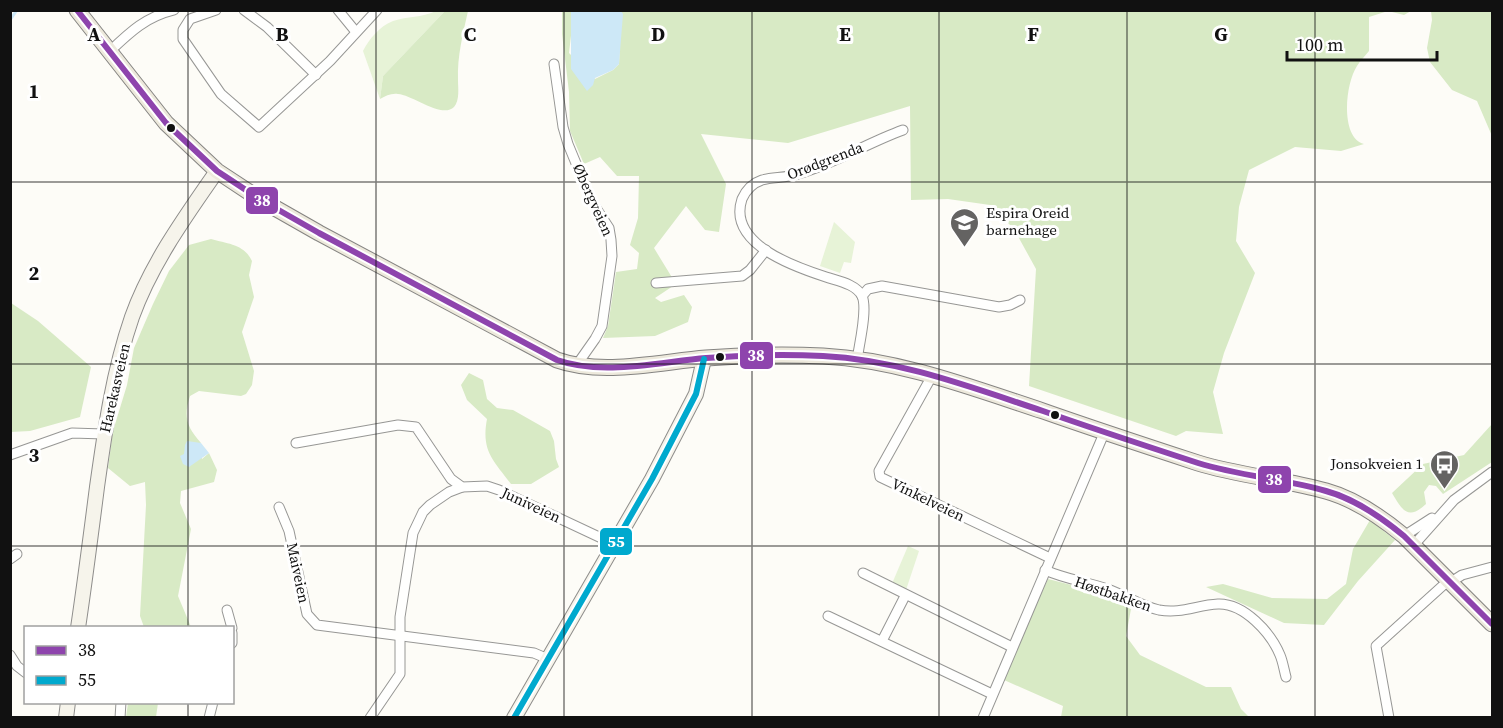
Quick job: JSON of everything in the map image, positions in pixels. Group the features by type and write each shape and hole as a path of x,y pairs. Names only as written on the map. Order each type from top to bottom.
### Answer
{"main road":[{"path":"77,10 166,123 217,171 261,200 319,233 557,360 576,366 607,368 704,358 789,355 886,363 933,374 1218,469 1327,491 1368,510 1409,541 1492,624"}],"street":[{"path":"109,52 140,24 174,10"},
{"path":"216,10 190,19 183,30 183,39 221,94 259,127 316,75 377,10"},
{"path":"244,10 267,27 316,75"},
{"path":"338,10 356,32"},
{"name":"Øbergveien","path":"554,64 566,135 591,202 609,228 611,240 612,256 602,326 576,366"},
{"name":"Orødgrenda","path":"862,296 845,283 794,266 750,238 741,219 742,201 746,191 753,184 763,180 797,175 903,130"},
{"name":"Harekasveien","path":"78,626 105,434 119,361 133,316 149,280 170,241 217,171"},
{"path":"656,283 741,276 750,270 766,250"},
{"path":"857,360 863,309 862,296 868,289 882,286 999,307 1020,300"},
{"path":"514,717 652,479 696,394 704,358"},
{"name":"Vinkelveien","path":"933,374 879,471 880,477 1050,558"},
{"path":"296,443 409,425 416,427 451,479 462,487"},
{"path":"983,717 1105,431"},
{"path":"10,455 72,433 105,434"},
{"path":"1409,541 1454,500 1492,472"},
{"name":"Juniveien","path":"462,487 481,486 499,490 614,544"},
{"path":"370,717 400,674 400,617 413,533 423,512 430,505 448,492 462,487"},
{"name":"Maiveien","path":"279,507 289,531 305,608 311,620 317,625 448,640 534,653 548,659"},
{"path":"1389,717 1377,646 1450,581 1462,575 1492,567"},
{"name":"Høstbakken","path":"1045,570 1110,590 1160,610 1181,612 1226,604 1245,613 1264,630 1280,655 1287,677"},
{"path":"862,573 1012,647"},
{"path":"882,641 905,596"},
{"path":"227,610 232,626"},
{"path":"828,616 992,694"},
{"path":"10,655 17,666 24,671"}],"green space":[{"path":"436,11 445,11 383,76 380,99 363,51 365,46 375,33 388,23"},
{"path":"445,11 468,11 459,54 458,97 454,107 442,110 398,94 391,94 380,99 383,76"},
{"path":"562,11 571,11 569,53 595,79 613,70 619,64 621,11 1388,11 1369,17 1369,51 1357,66 1350,85 1348,121 1356,140 1364,144 1341,151 1295,147 1249,170 1239,207 1236,241 1255,273 1224,353 1213,392 1223,434 1186,431 1176,436 1029,386 1036,269 1014,229 990,205 948,199 911,200 910,106 788,143 701,134 726,184 719,232 705,230 686,206 654,248 676,284 655,298 661,302 684,295 692,307 688,322 655,336 603,338 608,326 616,272 637,269 639,253 630,245 638,218 639,176 617,176 600,157 584,164 570,131"},
{"path":"1388,11 1411,11 1404,15"},
{"path":"1431,11 1492,11 1492,136 1477,101 1452,90 1430,62 1427,48 1432,20"},
{"path":"834,222 855,242 851,263 844,262 840,273 820,266"},
{"path":"211,239 240,248 249,255 252,261 249,275 254,297 242,332 254,371 252,385 246,394 241,396 199,391 190,396 187,416 190,427 201,443 199,443 202,459 209,453 217,470 214,482 181,491 180,503 191,529 178,596 191,626 144,626 140,616 146,505 145,482 130,486 108,468 113,431 127,385 134,348 169,271 189,245"},
{"path":"11,303 38,321 91,367 80,417 30,431 11,432"},
{"path":"469,373 483,380 487,399 497,408 513,410 550,431 559,467 531,484 511,484 490,455 487,447 487,419 467,400 461,385"},
{"path":"1492,424 1492,462 1443,494 1436,486 1429,485 1424,492 1426,504 1420,509 1410,512 1402,508 1392,493 1423,464 1464,455"},
{"path":"1370,520 1395,540 1358,581 1324,625 1284,623 1206,587 1223,584 1272,598 1327,599 1346,584 1353,549"},
{"path":"908,546 919,551 905,593 891,586"},
{"path":"1048,579 1091,590 1131,609 1126,636 1140,655 1206,687 1231,687 1241,709 1249,717 1061,717 1063,706 1004,680 1007,668"},
{"path":"128,704 158,704 156,717 126,717"}],"water":[{"path":"571,11 621,11 623,14 619,64 613,70 595,78 593,85 587,91 571,69"},
{"path":"187,441 201,443 209,453 189,467 183,464 180,456 184,454"}],"waterway":[{"path":"10,20 17,10"}],"transit line":[{"name":"38","path":"77,10 166,123 217,171 261,200 319,233 557,360 574,365 612,367 735,356 823,356 880,363 934,376 1198,463 1310,487 1347,499 1377,516 1404,536 1492,624"},
{"name":"55","path":"514,718 652,479 696,394 704,359"}],"place":[{"name":"Espira Oreid barnehage","path":"965,248"},
{"name":"Jonsokveien 1","path":"1444,490"}]}
